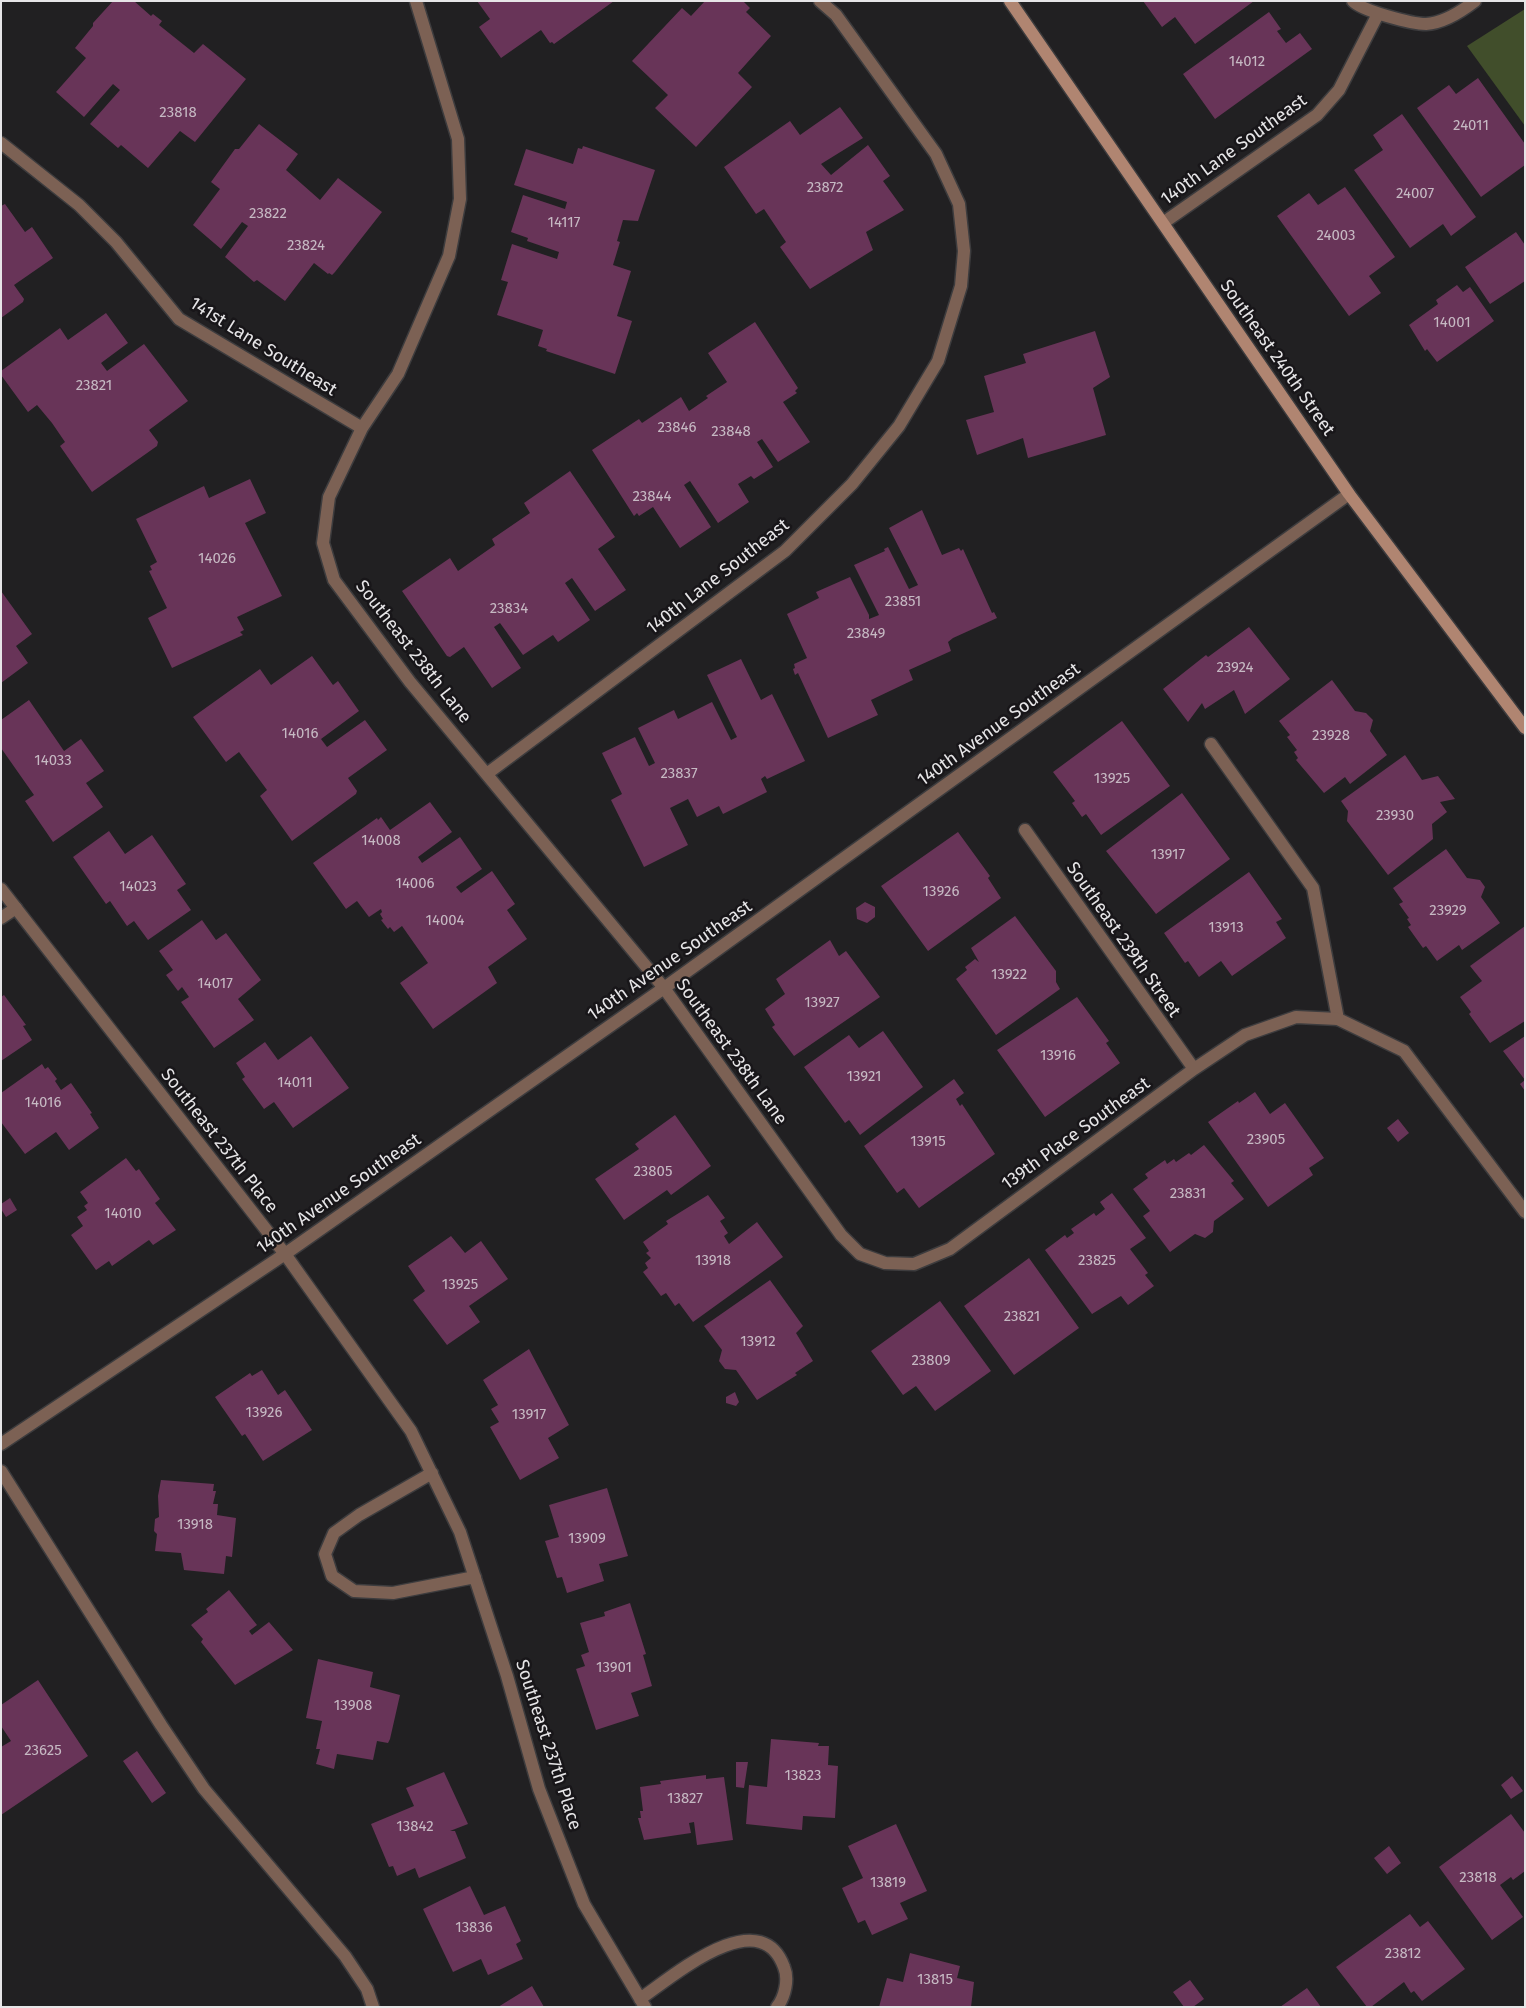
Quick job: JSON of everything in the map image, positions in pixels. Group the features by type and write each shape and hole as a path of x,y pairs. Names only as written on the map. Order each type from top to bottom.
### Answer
{"main road":[{"name":"Southeast 240th Street","path":"1010,1 1349,494 1525,728"}],"street":[{"name":"Southeast 238th Lane","path":"416,1 458,139 460,198 449,256 398,374 362,428 329,497 323,543 334,580 410,682 488,773 664,988 841,1235"},
{"name":"140th Lane Southeast","path":"488,773 785,551 852,484 893,433 938,361 961,286 964,251 960,204 936,154 836,15 820,1"},
{"path":"1353,1 1357,6 1378,14 1427,24 1456,15 1475,1"},
{"name":"140th Lane Southeast","path":"1163,223 1317,115 1339,90 1378,14"},
{"name":"141st Lane Southeast","path":"1,143 79,206 110,236 179,319 362,428"},
{"name":"140th Avenue Southeast","path":"1,1444 285,1254 664,988 1349,494"},
{"path":"1211,744 1313,888 1338,1019 1404,1051 1525,1212"},
{"name":"Southeast 239th Street","path":"1024,830 1194,1070"},
{"name":"Southeast 237th Place","path":"1,889 285,1254 411,1431 460,1532 507,1676 539,1789 584,1904 643,2003 712,1949 735,1942 763,1942 780,1956 788,1976 781,2002 777,2007"},
{"path":"1,918 16,908"},
{"name":"139th Place Southeast","path":"841,1235 860,1254 886,1263 914,1264 950,1249 1194,1070 1245,1035 1296,1017 1338,1019"},
{"path":"1,1471 161,1725 204,1788 345,1956 366,1988 373,2007"},
{"path":"432,1473 359,1515 334,1533 325,1554 332,1576 354,1591 393,1593 475,1576"}],"green space":[{"path":"1525,9 1525,126 1467,46"}],"building":[{"path":"113,1 134,1 151,16 153,14 162,21 159,25 194,53 203,44 246,79 195,142 180,131 148,168 121,145 118,148 90,124 120,90 113,84 84,117 56,92 86,58 75,48 93,26 93,23"},
{"path":"477,1 614,1 554,44 550,43 541,30 501,58 479,27 490,19"},
{"path":"705,1 743,1 750,8 746,12 771,36 738,73 752,87 696,147 655,108 668,95 632,61 682,8 691,16"},
{"path":"1143,1 1254,1 1195,44 1175,17 1162,27"},
{"path":"1269,12 1281,29 1277,31 1286,43 1300,33 1312,49 1215,119 1183,74"},
{"path":"1478,78 1525,144 1525,165 1481,197 1417,108 1449,85 1456,94"},
{"path":"840,107 863,138 821,164 831,175 868,145 890,176 883,181 904,210 866,232 873,250 810,289 780,247 786,242 764,209 756,214 724,167 790,121 800,135"},
{"path":"1402,114 1476,217 1451,236 1443,224 1410,248 1354,170 1383,150 1373,135"},
{"path":"259,124 298,154 286,170 320,200 338,178 382,212 332,275 314,263 285,301 257,280 254,282 225,257 248,226 242,222 221,249 193,225 220,189 211,182 235,149 239,149"},
{"path":"583,146 655,170 638,221 623,220 617,241 620,242 613,265 631,271 617,316 632,321 615,374 546,351 547,349 538,346 543,330 497,315 508,282 501,280 512,244 557,259 559,252 527,241 528,238 511,232 523,195 565,209 567,202 514,185 526,149 573,164 578,148 582,149"},
{"path":"1345,187 1395,257 1369,276 1381,293 1349,316 1277,216 1309,193 1318,205"},
{"path":"5,204 25,232 32,227 53,258 14,285 24,299 23,302 1,318 1,206"},
{"path":"1516,232 1525,245 1525,281 1490,304 1465,267"},
{"path":"1457,285 1463,292 1470,287 1494,321 1437,362 1427,349 1425,351 1409,325 1438,304 1436,300"},
{"path":"106,313 128,343 101,363 107,371 144,344 188,401 149,430 158,442 157,446 92,492 60,446 65,442 52,423 37,405 28,412 1,375 1,371 60,328 68,340"},
{"path":"755,322 798,388 795,391 797,393 783,402 810,442 778,462 762,439 757,442 773,467 754,479 751,476 738,484 749,502 718,523 690,481 684,485 711,527 680,548 653,507 639,516 637,513 634,516 592,450 639,419 642,423 681,397 689,411 708,398 706,396 727,382 708,353"},
{"path":"1095,331 1110,377 1093,388 1106,435 1028,458 1023,438 977,455 966,420 994,412 984,376 1026,363 1023,354"},
{"path":"570,471 615,537 598,549 626,590 595,611 572,578 565,583 590,620 558,642 553,635 523,655 500,623 494,627 521,668 492,688 464,647 450,657 447,656 402,591 450,558 458,571 495,545 492,539 530,513 524,503"},
{"path":"250,479 266,513 245,523 282,596 237,617 244,630 240,632 243,635 172,668 148,618 167,608 149,571 152,570 150,566 157,562 136,519 204,486 209,498"},
{"path":"922,510 942,555 959,548 961,551 963,549 992,613 994,612 997,618 953,638 948,642 951,651 909,670 913,680 871,700 878,715 828,738 798,673 795,675 793,669 795,668 794,664 807,658 787,614 819,598 816,592 850,577 869,615 869,619 879,615 854,565 885,551 884,549 888,547 909,589 918,585 889,528"},
{"path":"1,591 32,634 16,646 28,663 1,683"},
{"path":"1249,627 1290,679 1245,714 1234,690 1205,709 1202,703 1188,722 1163,689 1206,655 1208,657"},
{"path":"312,656 333,685 338,681 359,711 321,739 327,747 365,720 387,750 348,778 357,791 356,794 292,841 260,796 267,790 239,752 226,762 193,717 260,669 271,685"},
{"path":"741,659 761,700 772,694 805,761 767,779 765,776 761,779 767,792 723,814 719,806 697,817 688,799 670,808 688,845 644,867 611,800 622,794 602,753 635,737 649,766 655,763 638,728 674,710 678,719 712,702 731,740 737,737 707,675"},
{"path":"1332,680 1355,711 1366,713 1373,720 1370,731 1387,755 1350,784 1345,777 1324,793 1296,760 1298,758 1294,752 1297,750 1287,737 1290,735 1279,721"},
{"path":"29,700 64,751 81,739 104,771 86,783 103,807 53,842 25,801 34,795 1,748 1,720"},
{"path":"1122,721 1170,786 1101,835 1086,814 1082,817 1072,803 1075,801 1053,772"},
{"path":"1405,755 1422,780 1438,776 1455,799 1440,802 1447,812 1432,824 1433,839 1388,875 1347,821 1348,811 1341,801"},
{"path":"1182,793 1230,859 1156,914 1106,851"},
{"path":"430,802 452,832 418,857 422,863 460,837 482,869 456,887 461,893 492,871 515,904 507,910 527,939 488,967 497,983 433,1029 400,983 428,963 402,926 394,932 390,927 388,929 381,920 383,919 380,914 382,912 381,909 369,917 357,901 346,909 313,863 377,818 378,820 381,817 390,830"},
{"path":"109,831 125,854 152,835 186,884 177,890 191,910 148,940 134,921 127,926 110,901 106,904 73,857"},
{"path":"958,832 990,876 988,878 1001,898 928,951 881,886"},
{"path":"1446,849 1467,878 1480,880 1485,887 1481,897 1500,923 1462,950 1459,945 1437,961 1426,946 1423,948 1408,927 1411,925 1407,919 1409,918 1399,904 1403,902 1393,888"},
{"path":"1249,872 1282,919 1276,922 1286,938 1232,976 1221,961 1199,977 1188,961 1185,963 1164,933"},
{"path":"865,902 875,907 875,917 867,923 857,919 856,908"},
{"path":"1015,916 1056,971 1056,982 1060,989 996,1035 956,979 967,970 965,967 975,959 979,962 971,948"},
{"path":"202,920 216,940 226,933 261,980 238,999 254,1020 214,1048 181,1002 189,997 182,987 178,991 166,975 173,970 159,951"},
{"path":"1525,926 1525,1021 1490,1043 1469,1014 1471,1012 1460,997 1482,981 1470,966"},
{"path":"830,940 839,956 846,951 880,997 794,1056 772,1027 775,1025 765,1009 785,994 776,979"},
{"path":"4,995 26,1025 23,1026 32,1040 1,1061 1,997"},
{"path":"1077,997 1109,1041 1106,1043 1120,1063 1045,1117 997,1050"},
{"path":"883,1031 923,1087 860,1135 849,1120 845,1123 804,1067 849,1035 859,1048"},
{"path":"311,1036 349,1088 293,1128 274,1102 264,1109 242,1079 245,1077 236,1063 265,1042 278,1060"},
{"path":"1525,1036 1525,1080 1503,1051"},
{"path":"42,1064 45,1069 48,1067 57,1079 55,1081 61,1090 71,1083 92,1113 90,1114 99,1128 69,1150 56,1132 25,1154 1,1122 1,1093"},
{"path":"954,1079 964,1093 956,1099 960,1106 962,1104 995,1154 919,1208 904,1188 897,1193 864,1146"},
{"path":"1525,1080 1525,1091 1520,1084"},
{"path":"1255,1092 1270,1114 1285,1103 1324,1158 1309,1168 1313,1175 1268,1207 1208,1122 1238,1101 1239,1103"},
{"path":"675,1115 711,1166 671,1195 667,1190 624,1220 595,1179 639,1149 635,1144"},
{"path":"1398,1119 1409,1133 1398,1142 1387,1128"},
{"path":"1204,1145 1234,1181 1231,1183 1244,1199 1214,1221 1213,1232 1205,1238 1195,1234 1170,1252 1143,1216 1150,1211 1133,1189 1148,1178 1145,1174 1165,1160 1167,1164 1174,1159 1176,1162 1189,1153 1191,1155"},
{"path":"126,1158 136,1171 139,1169 160,1199 155,1203 176,1230 153,1245 149,1240 112,1266 109,1261 96,1270 71,1235 83,1226 77,1217 87,1210 84,1206 88,1203 80,1192"},
{"path":"1112,1193 1146,1238 1130,1249 1148,1273 1145,1275 1154,1286 1128,1305 1121,1296 1092,1314 1045,1250 1065,1235 1067,1238 1074,1233 1071,1229 1094,1213 1096,1216 1105,1209 1100,1202"},
{"path":"708,1195 725,1218 720,1221 728,1233 724,1236 729,1244 757,1222 783,1257 693,1322 679,1303 675,1306 666,1293 661,1296 643,1272 648,1268 645,1263 651,1258 646,1253 649,1251 643,1242 668,1224 666,1221"},
{"path":"10,1198 17,1210 6,1217 1,1209 1,1204"},
{"path":"451,1236 465,1253 481,1241 508,1279 469,1306 480,1322 447,1345 413,1300 425,1291 408,1266"},
{"path":"1029,1258 1079,1328 1014,1375 964,1306"},
{"path":"770,1280 803,1326 796,1333 813,1361 795,1373 797,1375 757,1400 736,1370 725,1369 719,1361 722,1350 704,1326"},
{"path":"940,1301 991,1371 935,1411 916,1386 903,1395 871,1351"},
{"path":"529,1349 569,1425 548,1438 559,1458 520,1480 490,1427 499,1422 491,1409 498,1405 483,1380"},
{"path":"262,1370 278,1395 285,1390 312,1430 263,1461 245,1434 242,1436 215,1397 250,1373 252,1376"},
{"path":"735,1392 739,1402 736,1406 726,1403 726,1397"},
{"path":"161,1480 214,1484 213,1491 216,1491 213,1504 218,1504 217,1515 236,1518 232,1557 226,1556 224,1574 184,1570 181,1553 155,1551 157,1534 154,1531 155,1519 159,1517 158,1496"},
{"path":"607,1488 628,1556 599,1564 604,1581 567,1593 562,1577 557,1578 545,1541 559,1537 549,1505"},
{"path":"229,1590 257,1625 249,1631 252,1635 269,1622 293,1650 235,1685 201,1642 203,1639 191,1625 208,1612 206,1609"},
{"path":"630,1603 646,1654 643,1655 652,1686 631,1693 639,1716 596,1730 576,1669 585,1666 581,1655 589,1652 580,1623 605,1616 604,1612"},
{"path":"318,1659 373,1672 370,1687 400,1695 390,1739 388,1743 377,1741 373,1760 337,1754 334,1769 316,1764 320,1749 316,1749 322,1721 306,1718"},
{"path":"38,1680 88,1756 1,1815 1,1747 11,1741 1,1726 1,1705"},
{"path":"771,1739 819,1743 818,1746 829,1746 828,1765 838,1766 835,1818 803,1816 802,1830 746,1824 749,1785 767,1787"},
{"path":"137,1751 166,1793 152,1803 123,1761"},
{"path":"736,1762 748,1762 744,1788 736,1787"},
{"path":"444,1772 468,1824 450,1831 455,1831 466,1858 419,1878 415,1868 397,1876 393,1866 389,1867 371,1824 414,1806 406,1788"},
{"path":"706,1775 706,1779 724,1777 733,1840 697,1845 694,1822 689,1823 691,1833 644,1840 638,1818 641,1818 640,1811 643,1811 640,1787 661,1784 660,1781"},
{"path":"1512,1776 1523,1791 1511,1799 1501,1785"},
{"path":"1511,1814 1525,1833 1525,1871 1513,1880 1511,1877 1500,1885 1523,1917 1492,1940 1439,1867"},
{"path":"896,1824 927,1891 900,1903 908,1919 872,1935 865,1920 858,1923 842,1888 863,1878 848,1846"},
{"path":"1389,1846 1401,1863 1387,1874 1374,1858"},
{"path":"470,1886 484,1915 505,1906 521,1941 516,1944 523,1959 488,1975 481,1959 453,1972 423,1909"},
{"path":"1410,1914 1420,1927 1428,1921 1465,1969 1422,2001 1414,1991 1411,1993 1404,1982 1371,2007 1367,2007 1336,1967"},
{"path":"910,1953 960,1966 957,1978 974,1982 971,2007 879,2007 887,1978 903,1982"},
{"path":"1190,1980 1204,1999 1193,2007 1184,2007 1173,1992"},
{"path":"532,1986 544,2007 498,2007"},
{"path":"1307,1988 1321,2007 1280,2007"}]}
